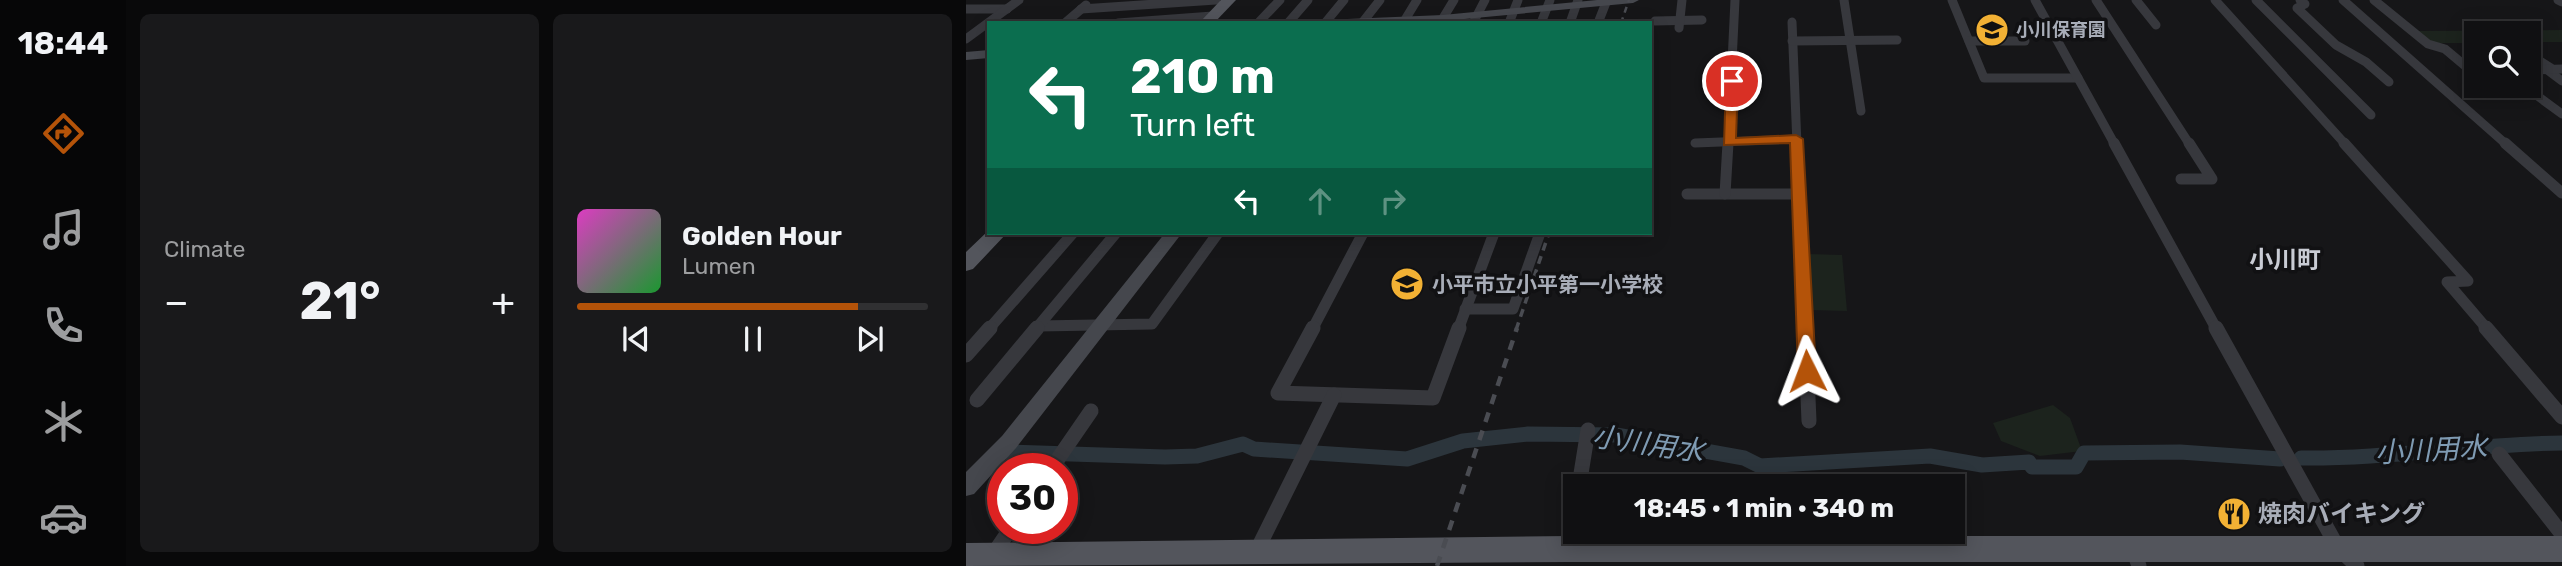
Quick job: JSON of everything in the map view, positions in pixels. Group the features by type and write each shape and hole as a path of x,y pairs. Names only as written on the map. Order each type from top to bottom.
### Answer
{"main road":[{"path":"1209,19 1229,0"},
{"path":"966,264 995,235"},
{"path":"979,556 1102,561 1255,554 1531,558 1569,549 1963,558 2475,558 2548,555"}],"street":[{"path":"991,21 1019,0"},
{"path":"1067,21 1092,0"},
{"path":"1082,9 1216,0"},
{"path":"1260,21 1280,0"},
{"path":"1290,21 1308,0"},
{"path":"1327,21 1344,0"},
{"path":"1364,21 1380,0"},
{"path":"1404,21 1417,0"},
{"path":"1442,20 1454,0"},
{"path":"1475,19 1485,0"},
{"path":"1404,21 1475,19 1516,5 1633,0"},
{"path":"1679,24 1682,0"},
{"path":"1725,194 1735,0"},
{"path":"1844,0 1861,111"},
{"path":"1952,0 1984,78 2078,78"},
{"path":"2035,0 2347,557"},
{"path":"2096,0 2212,179 2181,180"},
{"path":"2136,0 2156,25"},
{"path":"2215,0 2468,281 2447,282 2562,417"},
{"path":"2256,0 2371,115"},
{"path":"2300,0 2305,4 2297,8 2336,45 2365,62 2389,82"},
{"path":"2343,0 2562,193"},
{"path":"2374,0 2428,44 2445,49 2464,65"},
{"path":"1599,21 1606,1"},
{"path":"1145,21 1167,2"},
{"path":"1571,21 1577,3"},
{"path":"1542,21 1549,4"},
{"path":"966,9 1007,9"},
{"path":"1166,21 1209,19"},
{"path":"1655,21 1679,24 1702,20"},
{"path":"1792,22 1809,421"},
{"path":"966,39 987,24"},
{"path":"1792,41 1897,40"},
{"path":"1969,41 2025,41"},
{"path":"966,56 987,54"},
{"path":"2541,63 2562,81"},
{"path":"2541,69 2562,69"},
{"path":"2540,98 2562,114"},
{"path":"1695,143 1796,139"},
{"path":"1687,194 1799,194"},
{"path":"966,355 1071,235"},
{"path":"977,400 1114,235"},
{"path":"966,487 1009,443 1172,235"},
{"path":"1039,326 1152,324 1217,235"},
{"path":"1362,235 1278,393 1433,398 1493,235"},
{"path":"1465,309 1513,309 1539,235"},
{"path":"1255,554 1334,395"},
{"path":"1062,453 1091,411"},
{"path":"1581,474 1587,435"},
{"path":"2499,454 2562,534"},
{"path":"979,556 993,544"},
{"path":"1569,549 1570,544"}],"shaded area":[{"path":"2541,30 2562,30 2562,42 2541,42"},
{"path":"2416,31 2464,31 2464,43 2430,43"},
{"path":"1808,254 1842,255 1847,311 1810,310"},
{"path":"2053,405 2070,418 2082,451 2040,456 2001,441 1993,423"}],"waterway":[{"name":"小川用水","path":"1008,452 1197,456 1243,444 1254,449 1407,459 1463,441 1528,434 1616,435 1744,458 1760,466 1930,456 1982,465 2029,462 2032,467 2076,467 2084,453 2180,452 2280,459"},
{"name":"小川用水","path":"2301,458 2562,443"}],"railway":[{"path":"1622,21 1629,0"},
{"path":"1516,330 1548,235"},
{"path":"1437,566 1517,328"}],"place":[{"name":"小川保育園","path":"1992,30"},
{"name":"小平市立小平第一小学校","path":"1407,284"},
{"name":"焼肉バイキング","path":"2234,514"}],"district":[{"name":"小川町","path":"2285,260"}],"route":[{"path":"1732,81 1729,142 1796,139 1807,371"}]}
